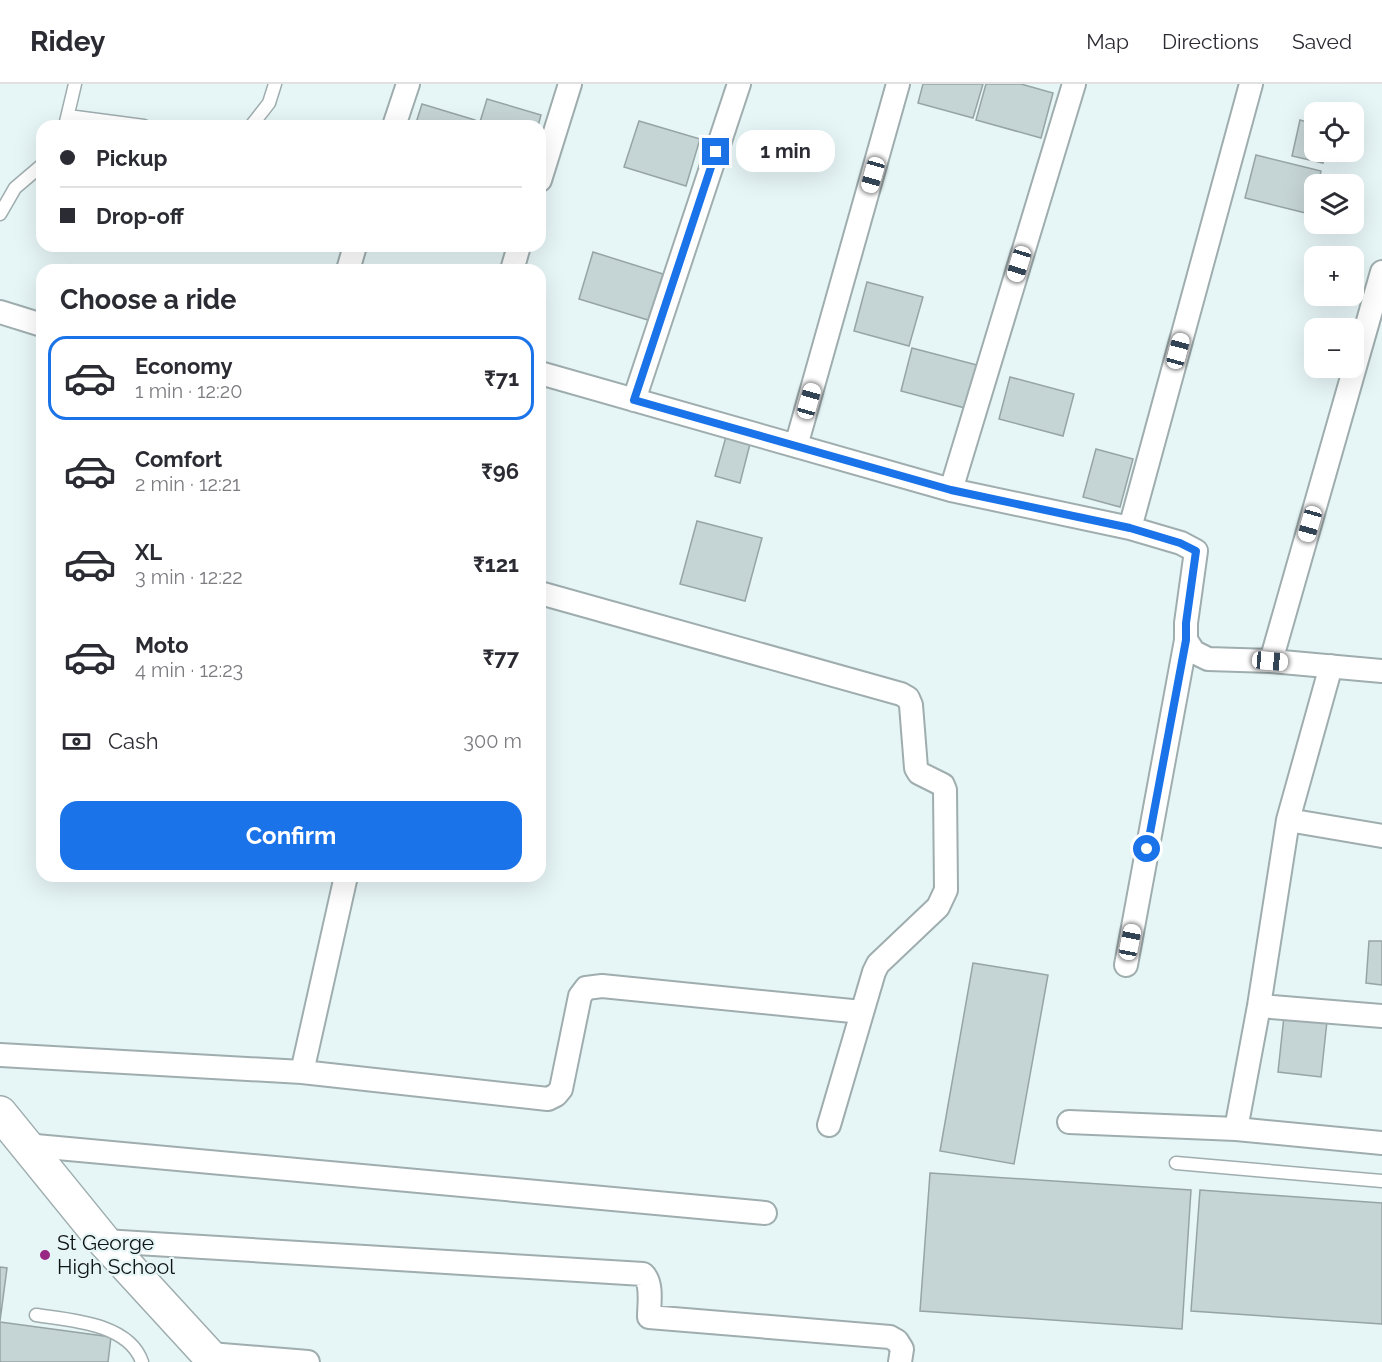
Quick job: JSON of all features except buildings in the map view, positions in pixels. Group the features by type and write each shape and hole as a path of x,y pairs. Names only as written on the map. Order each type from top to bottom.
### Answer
{"street":[{"path":"396,120 408,84"},
{"path":"546,161 570,84"},
{"path":"634,400 739,84"},
{"path":"796,446 898,84"},
{"path":"951,490 1074,84"},
{"path":"1130,528 1251,84"},
{"path":"1270,661 1382,272"},
{"path":"0,312 36,323"},
{"path":"546,375 951,490 1130,528 1180,543 1196,551 1186,623 1186,640 1125,965"},
{"path":"546,595 901,694 908,698 911,705 916,768 919,773 943,785 945,790 946,890 938,907 878,964 874,972 829,1125"},
{"path":"1186,640 1194,652 1208,659 1270,661 1382,671"},
{"path":"1236,1129 1259,1006 1288,820 1331,666"},
{"path":"1288,820 1382,836"},
{"path":"302,1072 345,882"},
{"path":"0,1055 302,1072 548,1099 561,1089 580,996 586,988 602,986 862,1012"},
{"path":"1259,1006 1382,1016"},
{"path":"0,1113 104,1240 212,1358 308,1362"},
{"path":"1069,1122 1236,1129 1382,1143"},
{"path":"25,1144 765,1212"},
{"path":"104,1240 643,1274 647,1277 648,1283 649,1317 890,1337 897,1341 902,1349 900,1362"}],"lane":[{"path":"67,120 75,84"},
{"path":"256,120 269,103 275,84"},
{"path":"0,214 15,188 36,170"},
{"path":"1176,1163 1382,1181"},
{"path":"36,1314 100,1326 124,1340 140,1356 142,1362"}],"place":[{"name":"St George High School","path":"45,1255"}],"route":[{"path":"716,152 634,400 951,490 1130,528 1180,543 1196,551 1186,623 1186,640 1147,849"}]}
